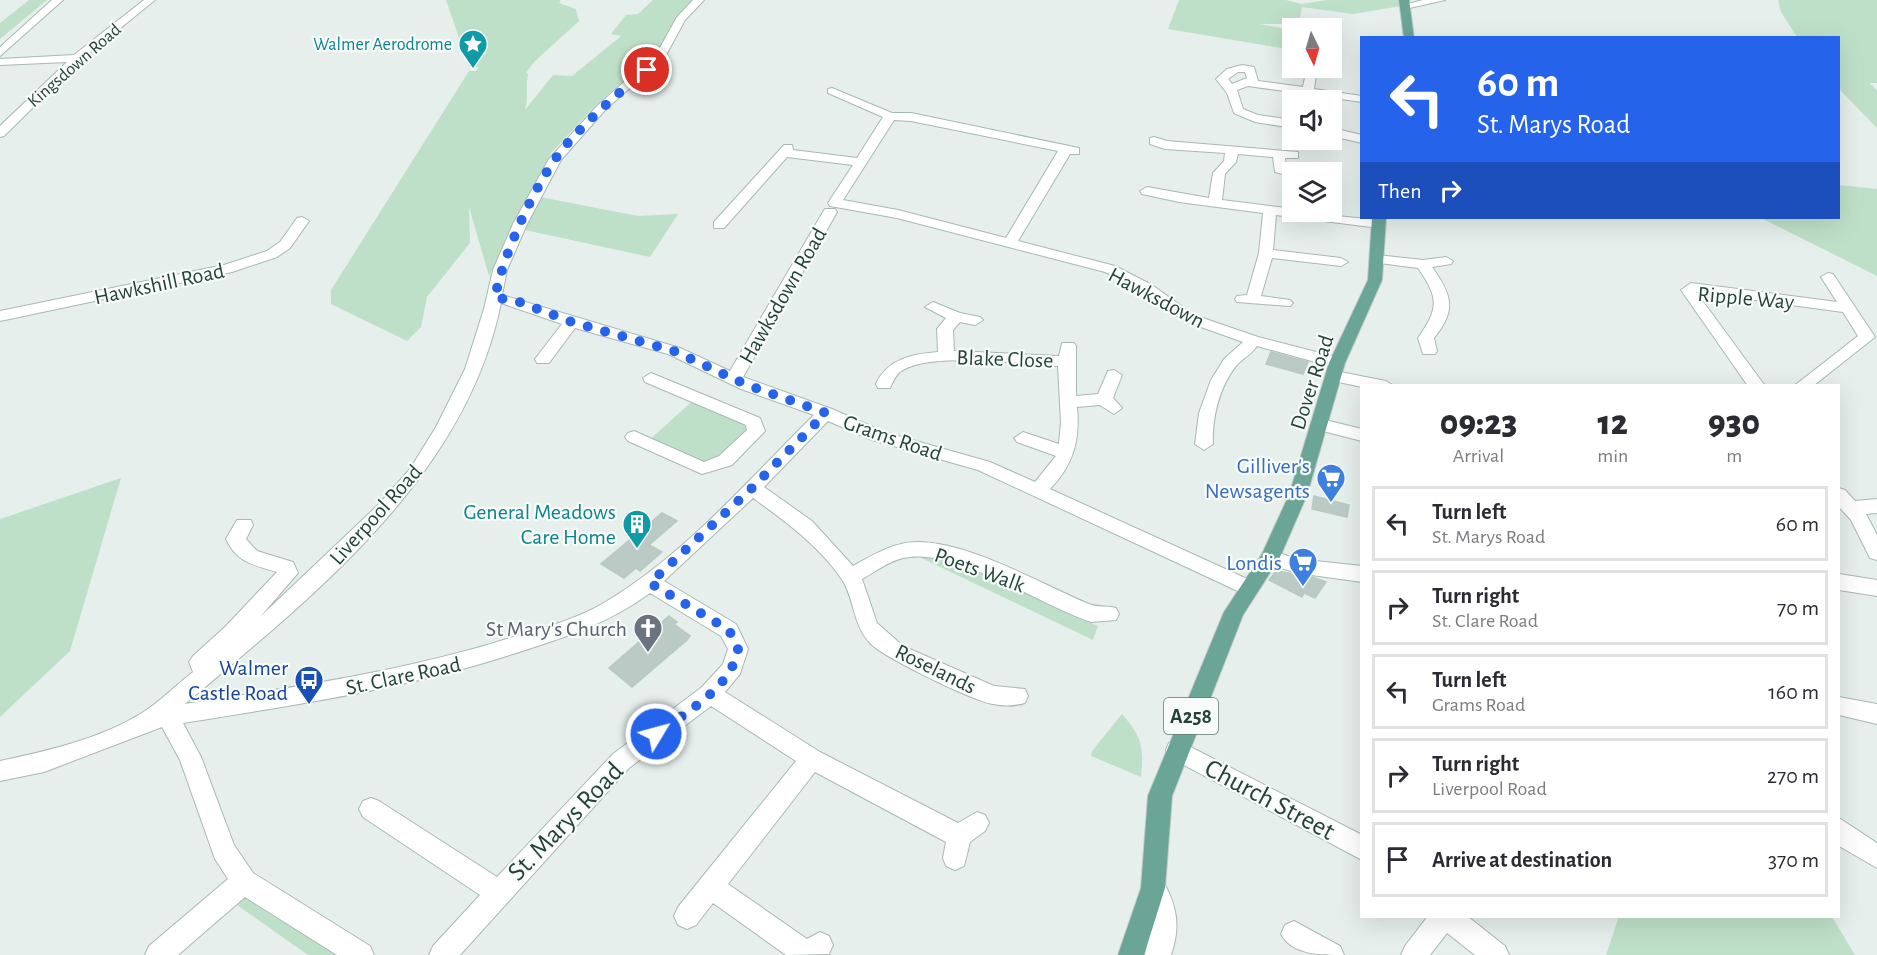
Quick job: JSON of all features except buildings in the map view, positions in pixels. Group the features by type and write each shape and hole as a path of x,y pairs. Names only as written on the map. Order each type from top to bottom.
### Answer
{"main road":[{"path":"1404,3 1409,36"},
{"name":"Dover Road","path":"1270,558 1298,495 1321,425 1336,369 1370,295 1377,259 1379,220"},
{"name":"A258","path":"1131,955 1153,888 1160,796 1233,612 1270,558"}],"street":[{"path":"0,52 58,0"},
{"name":"Kingsdown Road","path":"0,134 77,58 150,0"},
{"name":"Liverpool Road","path":"0,771 54,759 159,718 208,671 270,620 385,510 416,474 444,428 473,369 495,298 500,270 520,224 555,159 602,107 661,55 673,38 681,19 699,0"},
{"path":"1404,3 1440,0"},
{"path":"0,62 77,58"},
{"path":"1250,83 1253,75 1251,64 1228,72 1221,79 1230,89 1236,117 1282,123"},
{"path":"1230,89 1250,83 1301,90"},
{"path":"831,92 890,116 911,117 1071,150 1010,243"},
{"path":"1342,96 1360,99"},
{"name":"Hawksdown","path":"890,116 835,203 898,214 1110,269 1147,288 1189,318 1380,384"},
{"path":"1342,134 1360,139"},
{"path":"1160,146 1232,150 1279,156 1294,155"},
{"path":"719,225 785,150 860,162"},
{"path":"1215,201 1220,173 1230,162 1232,150"},
{"path":"1279,156 1282,169"},
{"path":"1148,191 1269,209 1360,218"},
{"path":"1269,209 1266,253 1247,299 1285,303"},
{"name":"Hawksdown Road","path":"735,377 830,212"},
{"name":"Hawkshill Road","path":"0,316 236,267 272,254 290,240 302,221"},
{"path":"1266,253 1324,256 1341,261"},
{"path":"1377,259 1423,264 1446,261"},
{"path":"1423,264 1441,294 1444,305 1441,317 1426,338 1429,351"},
{"path":"1805,384 1867,337 1828,277"},
{"name":"Ripple Way","path":"1756,384 1690,296 1688,290 1691,287 1848,308"},
{"name":"Grams Road","path":"495,298 514,300 572,322 674,351 735,377 747,385 826,413 878,435 984,466 1249,588"},
{"name":"Blake Close","path":"933,307 956,317 975,320"},
{"name":"Blake Close","path":"946,356 945,329 956,317"},
{"path":"552,351 572,322"},
{"path":"1204,444 1203,427 1228,364 1248,351 1252,340"},
{"name":"Blake Close","path":"884,384 893,361 946,356 1066,353 1070,440 1060,466 1038,491"},
{"name":"Blake Close","path":"1068,402 1109,404 1114,375"},
{"path":"634,437 702,468 714,468 739,449 756,431 754,422 651,378"},
{"name":"St. Clare Road","path":"159,718 245,706 476,659 573,626 610,610 650,583 752,488 826,413"},
{"path":"1321,425 1360,435"},
{"path":"1023,438 1066,453"},
{"name":"Roselands","path":"752,488 805,526 851,576 868,627 879,639 896,652 992,695 1017,696"},
{"path":"1845,502 1877,506"},
{"path":"1845,502 1877,553"},
{"path":"208,671 201,667 200,662 232,633 288,573 286,567 249,557 238,547 236,539 244,525"},
{"name":"Poets Walk","path":"851,576 902,550 927,549 967,561 1091,614 1109,614"},
{"path":"1270,558 1297,566 1360,574"},
{"path":"1840,582 1877,588"},
{"name":"St. Marys Road","path":"442,955 621,761 710,694 732,668 737,658 736,641 729,630 650,583"},
{"path":"710,694 812,759 964,839"},
{"path":"1840,706 1877,714"},
{"path":"159,718 190,757 224,851 244,882 361,955"},
{"name":"Church Street","path":"1177,750 1360,847"},
{"path":"687,916 812,759"},
{"path":"371,810 498,892"},
{"path":"1840,830 1853,843 1877,856"},
{"path":"159,955 244,882"},
{"path":"712,887 810,951"},
{"path":"1153,888 1165,909 1165,937 1158,955"},
{"path":"1414,955 1442,918"},
{"path":"1447,918 1496,955"},
{"path":"1294,934 1331,955"}],"green space":[{"path":"29,0 47,0 0,39 0,23"},
{"path":"446,0 561,0 559,3 576,9 579,21 534,62 526,73 528,74 525,110 553,75 572,76 621,36 611,34 626,15 638,14 653,0 695,0 687,7 656,53 597,104 551,153 489,276 469,207 470,243 427,297 421,327 407,341 331,304 331,290 469,71 476,71 479,67 469,67"},
{"path":"1179,0 1286,0 1302,4 1326,0 1399,0 1401,6 1353,14 1302,7 1300,18 1282,18 1282,24 1259,24 1282,28 1282,48 1168,29"},
{"path":"1778,0 1877,0 1877,83 1869,83 1877,90 1877,128 1840,90 1840,36 1796,36 1781,12"},
{"path":"1840,185 1877,189 1877,276 1763,219 1840,219"},
{"path":"540,197 638,216 678,214 650,257 525,230"},
{"path":"698,396 756,426 714,468 647,442"},
{"path":"121,478 70,651 0,717 0,519"},
{"path":"913,551 964,565 1098,626 1093,640 909,552"},
{"path":"1122,714 1134,729 1140,742 1141,777 1091,756 1092,751"},
{"path":"244,882 356,955 308,955 227,898"},
{"path":"1618,918 1833,918 1855,955 1606,955"}],"place":[{"name":"Walmer Aerodrome","path":"473,70"},
{"name":"Gilliver's Newsagents","path":"1331,504"},
{"name":"General Meadows Care Home","path":"637,550"},
{"name":"Londis","path":"1303,588"},
{"name":"St Mary's Church","path":"648,654"},
{"name":"Walmer Castle Road","path":"309,706"}],"route":[{"path":"647,70 602,107 555,159 520,224 500,270 495,298 514,300 534,310 596,330 674,351 735,377 747,385 826,413 752,488 650,583 729,630 738,649 732,668 710,694 656,734"}]}
